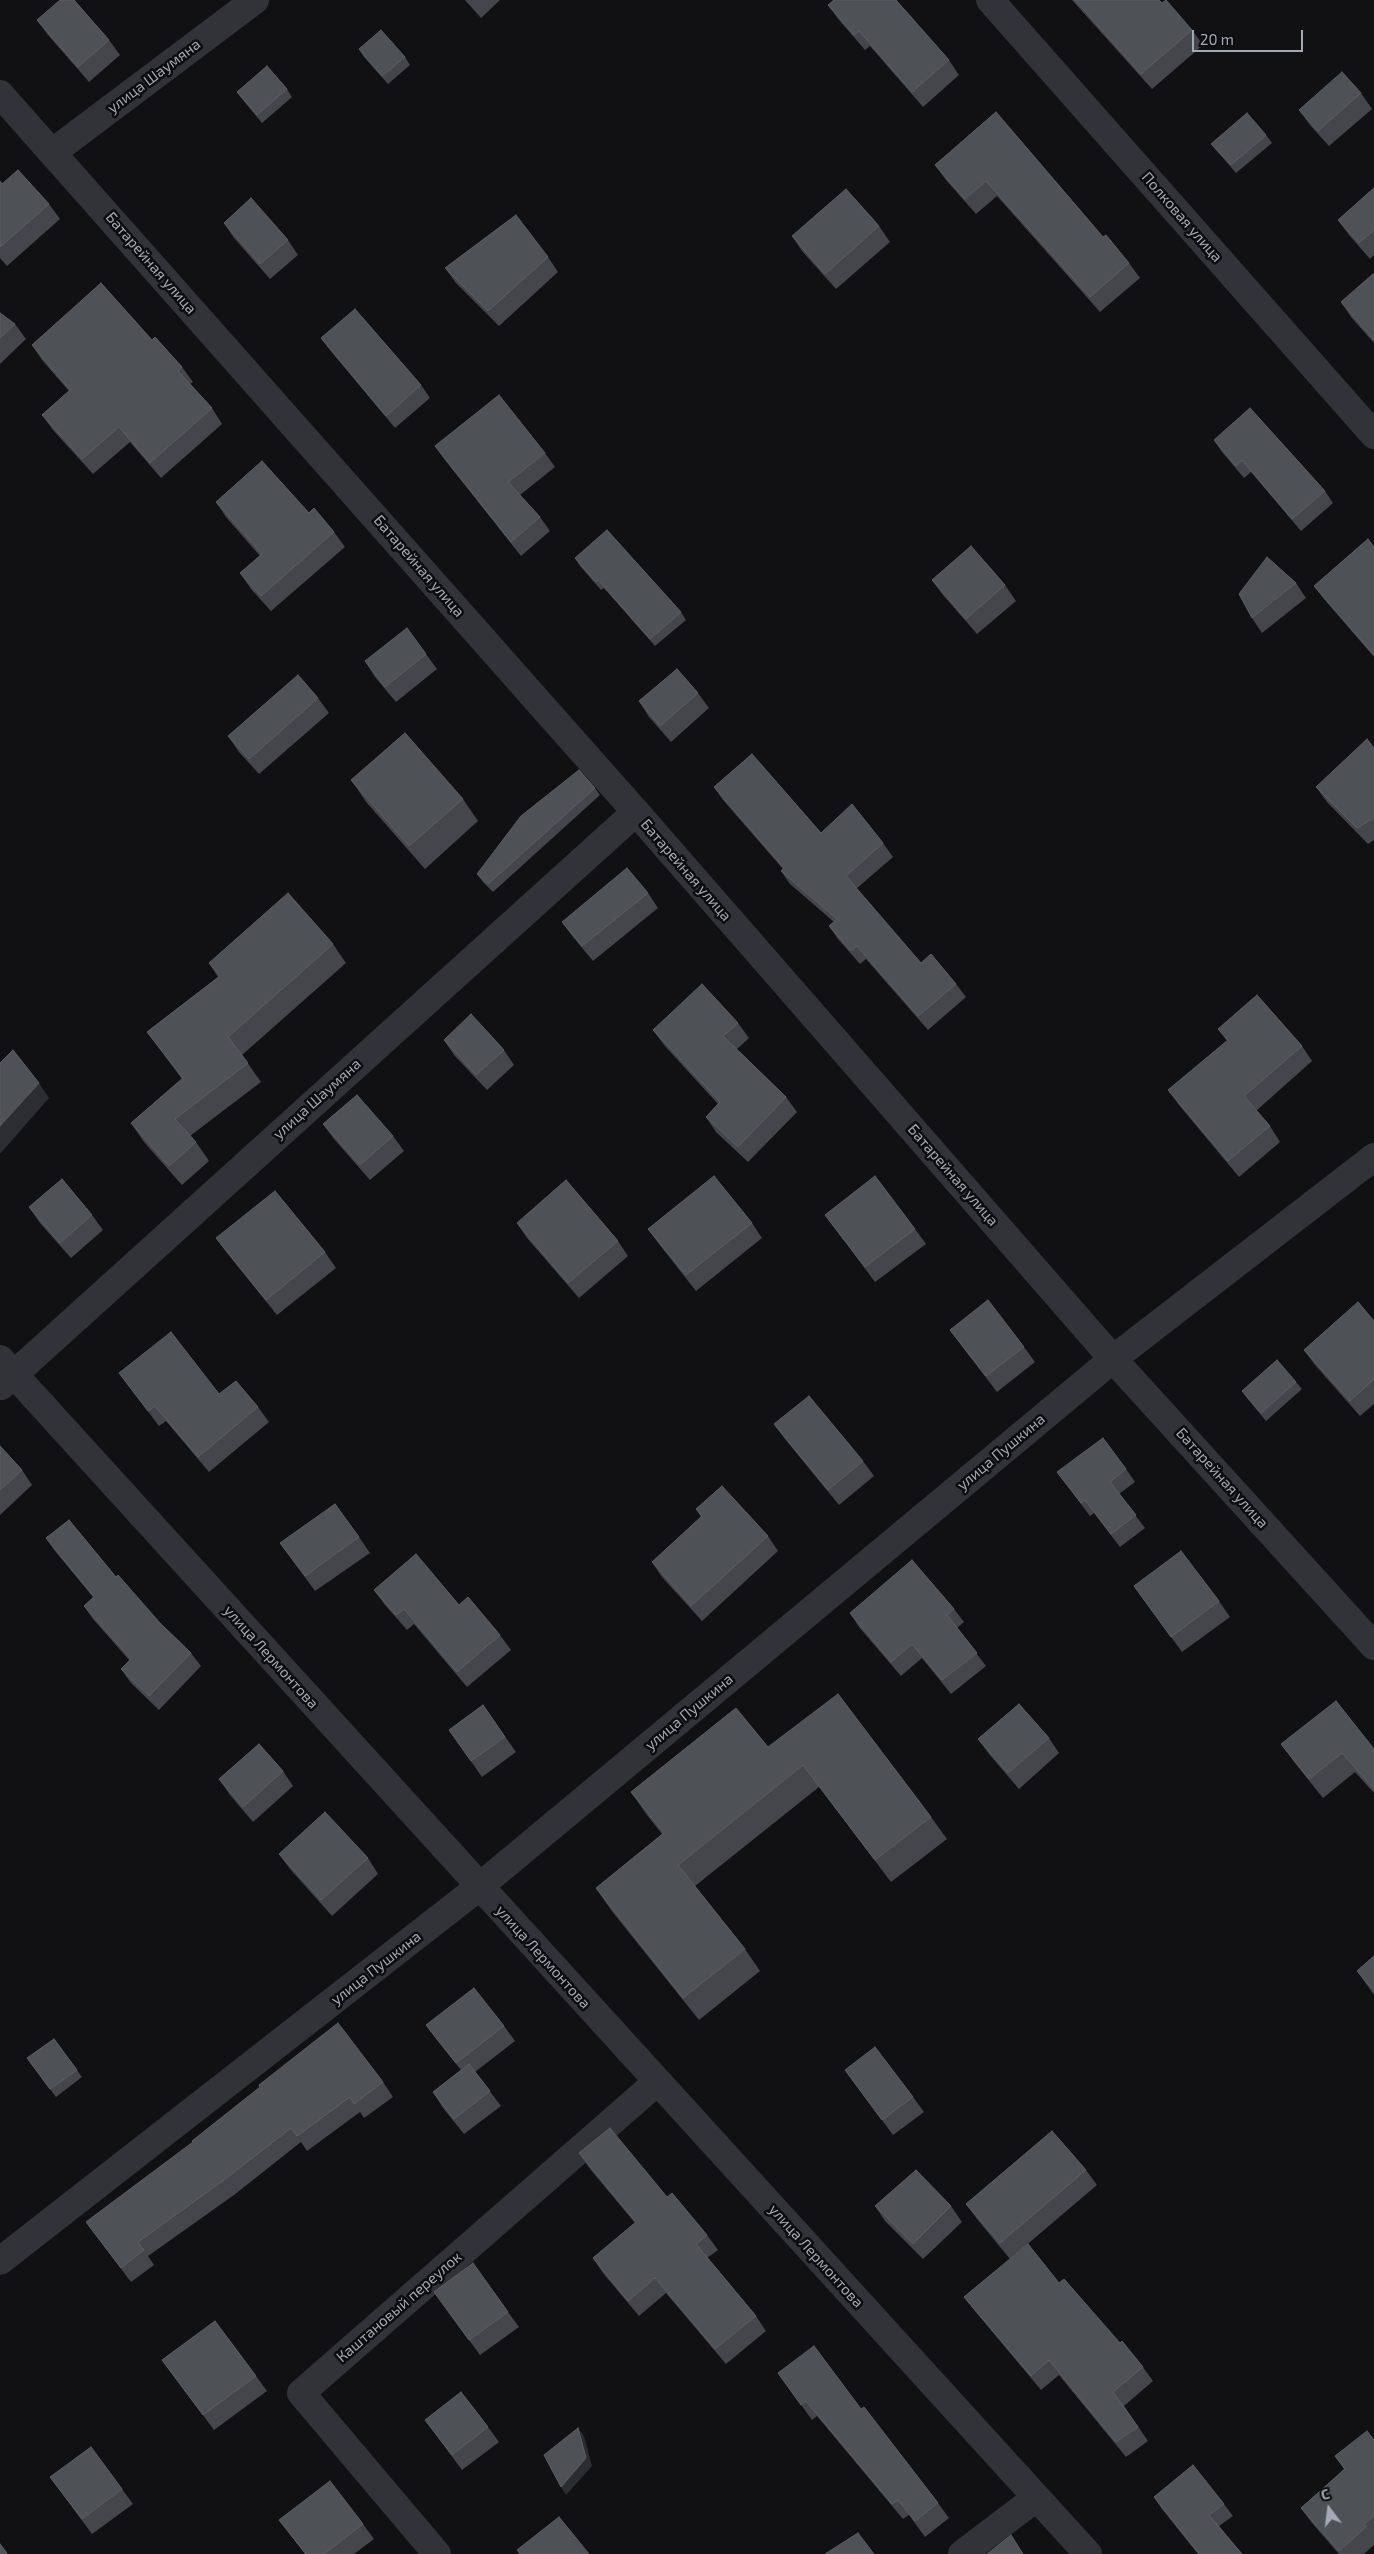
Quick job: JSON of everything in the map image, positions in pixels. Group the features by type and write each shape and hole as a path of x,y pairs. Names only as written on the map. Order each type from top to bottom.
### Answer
{"street":[{"name":"улица Шаумяна","path":"53,152 255,0"},
{"name":"Полковая улица","path":"990,0 1374,435"},
{"name":"Батарейная улица","path":"0,94 636,812 1113,1358 1374,1646"},
{"name":"улица Шаумяна","path":"4,1373 636,812"},
{"name":"улица Пушкина","path":"0,2260 479,1887 1113,1358 1374,1157"},
{"name":"улица Лермонтова","path":"4,1373 479,1887 1088,2554"},
{"name":"Каштановый переулок","path":"437,2554 301,2393 657,2082"},
{"path":"962,2554 1036,2498"}],"building":[{"path":"60,0 74,0 109,40 78,67 37,20"},
{"path":"834,0 896,0 949,60 912,92 859,31 854,35 828,5"},
{"path":"1075,0 1159,0 1162,3 1166,0 1192,30 1141,74"},
{"path":"381,30 405,57 382,76 359,49"},
{"path":"267,66 287,89 257,115 237,92"},
{"path":"1342,72 1361,93 1318,131 1299,110"},
{"path":"996,112 1103,237 1106,235 1129,263 1090,297 986,181 965,199 935,165"},
{"path":"1247,113 1266,135 1231,165 1211,144"},
{"path":"18,170 49,204 0,247 0,181 2,184"},
{"path":"1374,188 1374,230 1359,243 1338,220"},
{"path":"846,189 879,226 825,274 792,236"},
{"path":"251,198 288,240 260,264 224,223"},
{"path":"516,215 548,257 488,311 445,268"},
{"path":"1374,275 1374,340 1341,302"},
{"path":"101,283 152,340 155,337 182,367 178,371 212,408 150,463 119,427 82,459 42,415 70,390 32,345"},
{"path":"355,309 421,385 386,416 321,338"},
{"path":"0,313 15,324 0,338"},
{"path":"499,395 545,453 508,482 540,517 511,542 435,446"},
{"path":"1250,408 1325,491 1292,519 1242,460 1236,466 1214,440"},
{"path":"262,461 309,513 314,508 334,532 261,596 240,573 262,554 216,502"},
{"path":"607,530 681,612 650,639 598,580 596,582 575,558"},
{"path":"1368,539 1374,547 1374,655 1314,586"},
{"path":"971,546 1005,585 966,619 932,580"},
{"path":"1267,557 1296,583 1252,618 1239,594"},
{"path":"407,628 426,654 385,687 365,661"},
{"path":"677,669 698,693 660,726 639,701"},
{"path":"298,675 318,698 249,759 228,736"},
{"path":"405,733 463,799 409,846 351,780"},
{"path":"1367,739 1374,748 1374,818 1357,828 1316,787"},
{"path":"752,754 821,833 852,804 883,843 846,876 921,963 931,954 956,984 918,1016 857,946 851,951 829,926 837,919 781,871 784,868 714,787"},
{"path":"579,770 595,788 488,884 477,874 521,816"},
{"path":"627,868 648,893 582,946 562,922"},
{"path":"288,893 333,944 228,1037 248,1063 175,1119 196,1142 169,1166 131,1123 183,1078 147,1032 220,976 209,963"},
{"path":"702,984 738,1023 723,1036 786,1097 738,1147 706,1117 720,1102 653,1030"},
{"path":"1257,995 1302,1046 1244,1096 1270,1126 1228,1161 1168,1090 1228,1040 1218,1029"},
{"path":"471,1014 504,1050 476,1075 444,1040"},
{"path":"13,1050 39,1083 0,1126 0,1063"},
{"path":"357,1095 393,1136 360,1165 323,1124"},
{"path":"714,1176 752,1223 686,1275 648,1229"},
{"path":"875,1176 915,1229 865,1267 825,1215"},
{"path":"62,1179 92,1215 60,1243 29,1207"},
{"path":"566,1180 618,1241 568,1283 517,1223"},
{"path":"275,1191 325,1252 266,1300 216,1238"},
{"path":"988,1300 1024,1347 986,1376 950,1330"},
{"path":"1358,1302 1374,1321 1374,1379 1350,1401 1304,1350"},
{"path":"171,1332 219,1394 236,1381 258,1407 198,1457 155,1406 148,1411 119,1373"},
{"path":"1277,1360 1296,1382 1261,1413 1242,1391"},
{"path":"809,1396 863,1461 828,1490 774,1424"},
{"path":"1103,1438 1126,1469 1110,1482 1136,1515 1111,1534 1085,1500 1081,1503 1057,1472"},
{"path":"0,1446 22,1470 0,1490"},
{"path":"722,1486 768,1536 691,1606 652,1562 702,1516 696,1509"},
{"path":"335,1504 359,1537 305,1576 280,1543"},
{"path":"69,1520 116,1577 118,1575 160,1623 191,1653 149,1696 121,1669 131,1659 84,1606 94,1597 46,1538"},
{"path":"1181,1551 1219,1601 1171,1637 1134,1586"},
{"path":"416,1554 459,1605 468,1597 500,1635 457,1672 404,1609 396,1615 374,1590"},
{"path":"912,1560 954,1609 947,1615 977,1653 942,1680 912,1644 891,1662 850,1613"},
{"path":"838,1694 931,1817 875,1860 803,1765 678,1865 745,1949 683,1998 596,1888 664,1833 631,1792 736,1708 768,1747"},
{"path":"1336,1701 1374,1749 1374,1789 1342,1753 1309,1779 1281,1744"},
{"path":"1019,1704 1049,1738 1008,1773 978,1739"},
{"path":"483,1705 505,1737 471,1761 449,1730"},
{"path":"259,1744 283,1771 243,1807 219,1779"},
{"path":"325,1812 368,1858 321,1900 279,1854"},
{"path":"1374,1956 1374,1991 1357,1971"},
{"path":"474,1988 504,2026 456,2063 426,2025"},
{"path":"338,2023 383,2082 354,2104 350,2097 297,2136 291,2128 224,2180 138,2242 144,2250 121,2268 86,2222 193,2142 260,2087 259,2085"},
{"path":"54,2039 77,2070 50,2089 27,2058"},
{"path":"875,2047 913,2097 882,2120 845,2070"},
{"path":"469,2064 490,2091 454,2119 433,2092"},
{"path":"610,2128 667,2197 672,2193 707,2235 696,2244 756,2316 715,2349 655,2278 628,2301 593,2258 636,2222 579,2153"},
{"path":"1052,2131 1086,2170 1000,2243 966,2204"},
{"path":"916,2170 951,2206 913,2244 875,2206"},
{"path":"1028,2244 1059,2283 1064,2279 1120,2343 1122,2341 1143,2367 1113,2392 1138,2427 1116,2442 1049,2360 1031,2376 964,2297"},
{"path":"473,2263 508,2312 469,2340 434,2292"},
{"path":"215,2321 256,2376 203,2415 162,2360"},
{"path":"814,2346 861,2409 864,2407 938,2503 915,2521 898,2500 892,2504 806,2401 801,2405 778,2373"},
{"path":"461,2392 488,2427 452,2455 425,2420"},
{"path":"578,2428 586,2458 561,2487 544,2455"},
{"path":"1367,2431 1374,2440 1374,2516 1364,2524 1366,2527 1339,2551 1301,2508 1345,2469 1335,2456"},
{"path":"91,2447 122,2489 82,2519 50,2477"},
{"path":"1193,2465 1224,2504 1209,2515 1242,2554 1199,2554 1154,2497"},
{"path":"330,2481 363,2524 324,2554 306,2554 279,2520"},
{"path":"559,2517 589,2554 520,2554 517,2550"},
{"path":"858,2533 874,2554 825,2554"},
{"path":"1011,2535 1023,2554 987,2554"},
{"path":"0,2544 7,2553 6,2554 0,2554"}]}
